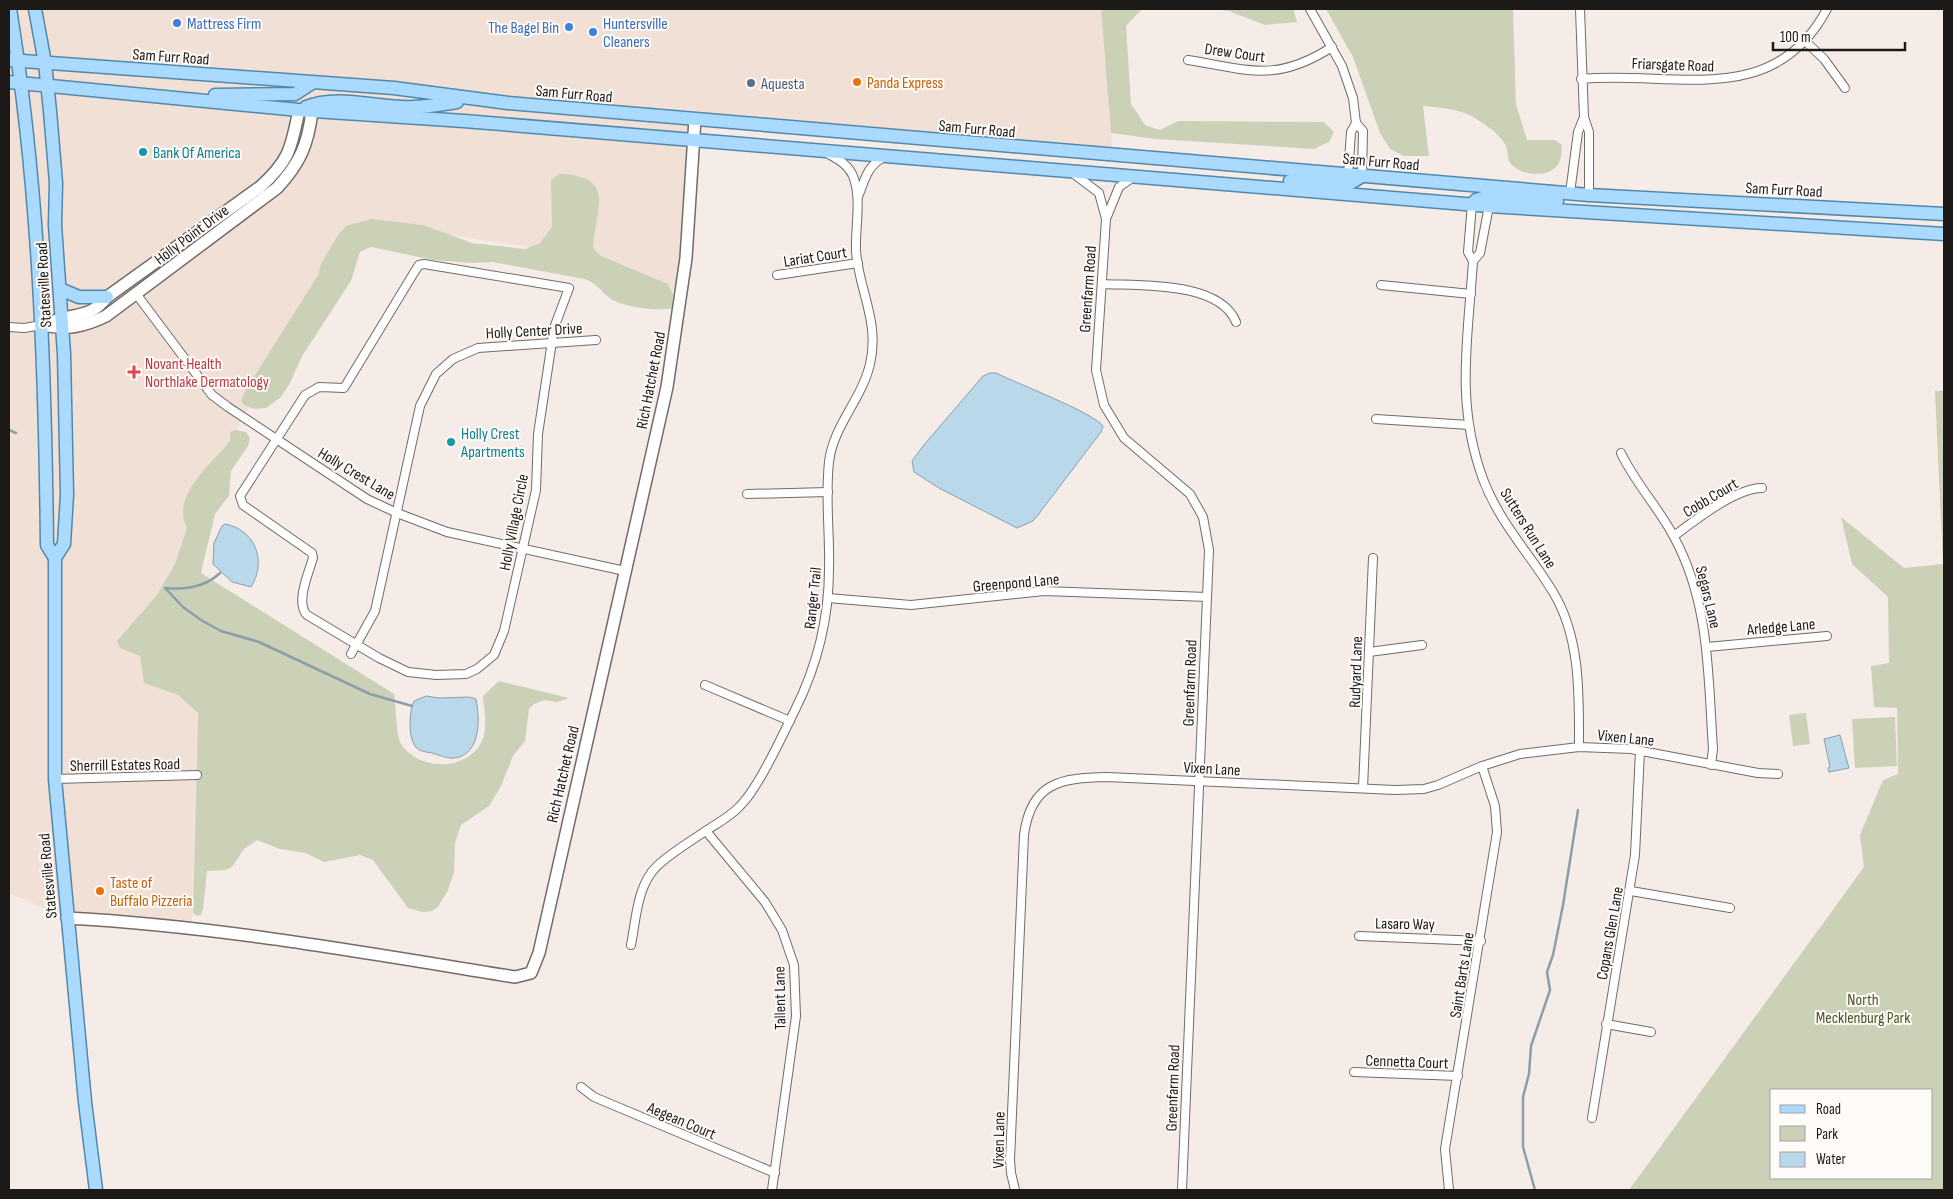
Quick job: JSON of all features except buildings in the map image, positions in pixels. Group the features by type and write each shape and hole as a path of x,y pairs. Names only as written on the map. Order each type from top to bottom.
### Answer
{"main road":[{"name":"Statesville Road","path":"10,9 15,82 33,183 42,326 47,451 47,545 55,558 55,779 67,918 96,1190"},
{"name":"Statesville Road","path":"35,9 45,62 56,183 55,225 60,289 67,495 64,544 55,558"},
{"name":"Sam Furr Road","path":"13,60 394,88 468,99 1589,195 1944,214"},
{"path":"15,82 299,110 693,140 1602,215 1884,229 1944,234"},
{"path":"148,96 295,94 312,83"},
{"path":"299,110 321,103 405,108 436,106 468,99"},
{"path":"1192,181 1305,181 1349,184 1362,176"},
{"path":"1472,204 1476,200 1486,197 1558,201 1657,199"},
{"path":"1884,229 1944,226"},
{"path":"60,289 79,297 107,297"}],"street":[{"path":"1310,9 1348,81 1356,123 1363,131 1362,176"},
{"path":"1580,9 1581,79 1584,117 1589,132 1589,195"},
{"name":"Friarsgate Road","path":"1581,79 1624,76 1706,81 1733,78 1770,66 1804,40 1827,9"},
{"path":"1804,40 1824,59 1845,88"},
{"name":"Drew Court","path":"1188,60 1257,71 1281,71 1313,60 1332,48"},
{"name":"Holly Point Drive","path":"9,327 24,328 61,324 99,308 107,297 260,187 275,174 291,148 299,110"},
{"name":"Holly Point Drive","path":"61,324 76,328 92,323 137,295 277,188 299,161 309,133 312,111"},
{"path":"1570,193 1578,132 1584,117"},
{"name":"Rich Hatchet Road","path":"67,918 215,930 515,977 530,973 539,953 654,447 679,316 686,258 695,119"},
{"path":"1348,175 1351,132 1356,123"},
{"name":"Ranger Trail","path":"631,945 640,899 652,872 733,813 744,802 790,721 817,654 828,598 829,459 833,443 864,383 873,345 872,316 858,263 858,197 854,180 847,166 822,151"},
{"name":"Ranger Trail","path":"858,197 866,171 885,156"},
{"name":"Greenfarm Road","path":"1069,171 1087,181 1099,193 1106,219"},
{"name":"Greenfarm Road","path":"1136,176 1125,181 1119,187 1106,219 1096,370 1102,399 1108,415 1124,438 1180,484 1197,504 1203,517 1208,542 1182,1190"},
{"name":"Sutters Run Lane","path":"1472,204 1468,252 1473,261 1465,376 1468,425 1476,458 1506,526 1553,591 1569,626 1574,647 1579,747"},
{"name":"Sutters Run Lane","path":"1473,261 1480,253 1489,206"},
{"path":"137,295 136,290 142,282 171,260 213,220"},
{"name":"Lariat Court","path":"777,275 858,263"},
{"name":"Holly Village Circle","path":"424,264 569,288 554,328 538,434 536,490 522,550 499,644 494,656 478,669 466,674 452,676 422,674 394,666 303,611 302,602 313,558 312,553 241,501 241,491 275,438 300,400 310,391 326,386 344,388 419,265 424,264"},
{"path":"1102,284 1193,291 1224,306 1236,322"},
{"path":"1381,285 1471,294"},
{"name":"Holly Crest Lane","path":"137,295 212,395 367,499 397,513 447,532 625,572"},
{"name":"Holly Center Drive","path":"351,654 375,610 420,406 428,388 441,369 461,354 478,348 596,340"},
{"path":"1376,419 1468,425"},
{"name":"Segars Lane","path":"1621,453 1630,472 1674,536 1686,561 1701,606 1707,647 1713,749 1711,765"},
{"name":"Cobb Court","path":"1674,536 1740,493 1752,488 1762,488"},
{"path":"747,494 828,492"},
{"name":"Rudyard Lane","path":"1363,788 1373,558"},
{"name":"Greenpond Lane","path":"828,598 911,605 1044,591 1207,597"},
{"name":"Arledge Lane","path":"1707,647 1827,636"},
{"path":"1369,652 1422,645"},
{"path":"706,686 790,721"},
{"name":"Vixen Lane","path":"1015,1190 1010,1160 1023,854 1029,812 1042,794 1053,785 1068,779 1107,777 1199,782 1424,789 1482,766 1520,754 1579,747 1640,751 1758,773 1778,774"},
{"name":"Copans Glen Lane","path":"1592,1118 1606,1024 1631,891 1638,831 1640,751"},
{"name":"Saint Barts Lane","path":"1450,1190 1445,1149 1481,941 1493,861 1497,818 1491,791 1482,766"},
{"name":"Sherrill Estates Road","path":"55,779 197,775"},
{"name":"Tallent Lane","path":"706,831 765,902 782,930 794,965 796,1016 772,1190"},
{"path":"1631,891 1730,908"},
{"name":"Lasaro Way","path":"1359,936 1481,941"},
{"path":"1606,1024 1650,1032"},
{"name":"Cennetta Court","path":"1354,1072 1458,1076"},
{"name":"Aegean Court","path":"581,1087 594,1097 775,1174"}],"shaded area":[{"path":"9,9 1101,9 1113,156 695,119 682,294 579,254 373,224 335,255 232,438 203,512 192,927 67,918 9,893"}],"green space":[{"path":"1101,9 1147,9 1141,10 1126,26 1131,104 1145,125 1160,130 1178,121 1324,122 1334,132 1329,142 1314,149 1156,139 1111,133"},
{"path":"1213,9 1293,9 1297,22 1265,25 1229,11"},
{"path":"1326,9 1513,9 1516,104 1527,140 1555,140 1562,145 1561,158 1557,166 1545,173 1522,172 1510,162 1504,142 1492,130 1468,114 1423,106 1429,156 1404,156 1390,149 1380,133 1353,57"},
{"path":"559,174 577,176 589,181 596,188 599,197 599,208 593,248 601,256 668,284 673,294 672,308 652,309 620,303 593,283 584,279 493,262 473,263 433,260 371,247 360,252 351,281 302,356 291,381 281,397 266,408 256,409 245,406 241,401 244,393 318,275 321,264 338,235 346,226 372,219 423,225 472,243 525,249 540,243 552,227 551,180"},
{"name":"North Mecklenburg Park","path":"1935,391 1944,391 1944,1190 1629,1190 1864,867 1860,835 1883,780 1898,774 1897,708 1874,707 1871,666 1889,663 1888,597 1852,564 1841,517 1904,568 1943,564"},
{"path":"236,430 246,432 250,438 248,446 231,471 229,496 215,514 201,573 394,694 399,740 409,753 431,763 443,764 455,763 475,751 482,741 485,730 483,696 499,681 569,698 557,702 545,700 534,704 529,709 525,741 513,756 501,786 489,806 461,825 455,843 454,872 448,890 438,907 432,911 422,912 408,908 373,860 360,855 324,862 305,853 280,849 257,840 244,849 232,867 226,870 207,871 201,915 197,916 193,913 198,713 178,695 144,683 140,656 120,648 117,641 157,595 175,564 187,528 183,517 187,495 193,484 230,440 230,432"},
{"path":"1806,713 1810,744 1793,746 1789,715"},
{"path":"1895,717 1897,766 1855,768 1852,719"}],"water":[{"path":"996,373 1070,406 1097,420 1103,426 1101,432 1033,521 1017,528 939,488 914,472 912,461 983,376"},
{"path":"225,524 236,527 244,533 256,548 258,567 251,587 232,582 213,564 214,543 222,526"},
{"path":"426,696 439,698 469,697 476,699 478,716 477,734 470,750 464,755 455,758 446,757 421,751 415,746 410,730 411,711 414,701"},
{"path":"1840,735 1849,768 1829,772 1828,768 1830,767 1824,739"}],"waterway":[{"path":"9,430 16,433"},
{"path":"167,588 195,586 208,582 220,573"},
{"path":"165,588 183,607 221,631 259,642 370,694 412,706"},
{"path":"1535,1190 1523,1147 1523,1097 1529,1074 1531,1046 1550,990 1547,972 1553,955 1563,905 1578,810"}],"place":[{"name":"Mattress Firm","path":"177,23"},
{"name":"The Bagel Bin","path":"569,27"},
{"name":"Huntersville Cleaners","path":"593,32"},
{"name":"Panda Express","path":"857,82"},
{"name":"Aquesta","path":"751,83"},
{"name":"Bank Of America","path":"143,152"},
{"name":"Novant Health Northlake Dermatology","path":"134,372"},
{"name":"Holly Crest Apartments","path":"451,442"},
{"name":"Taste of Buffalo Pizzeria","path":"100,891"}]}
